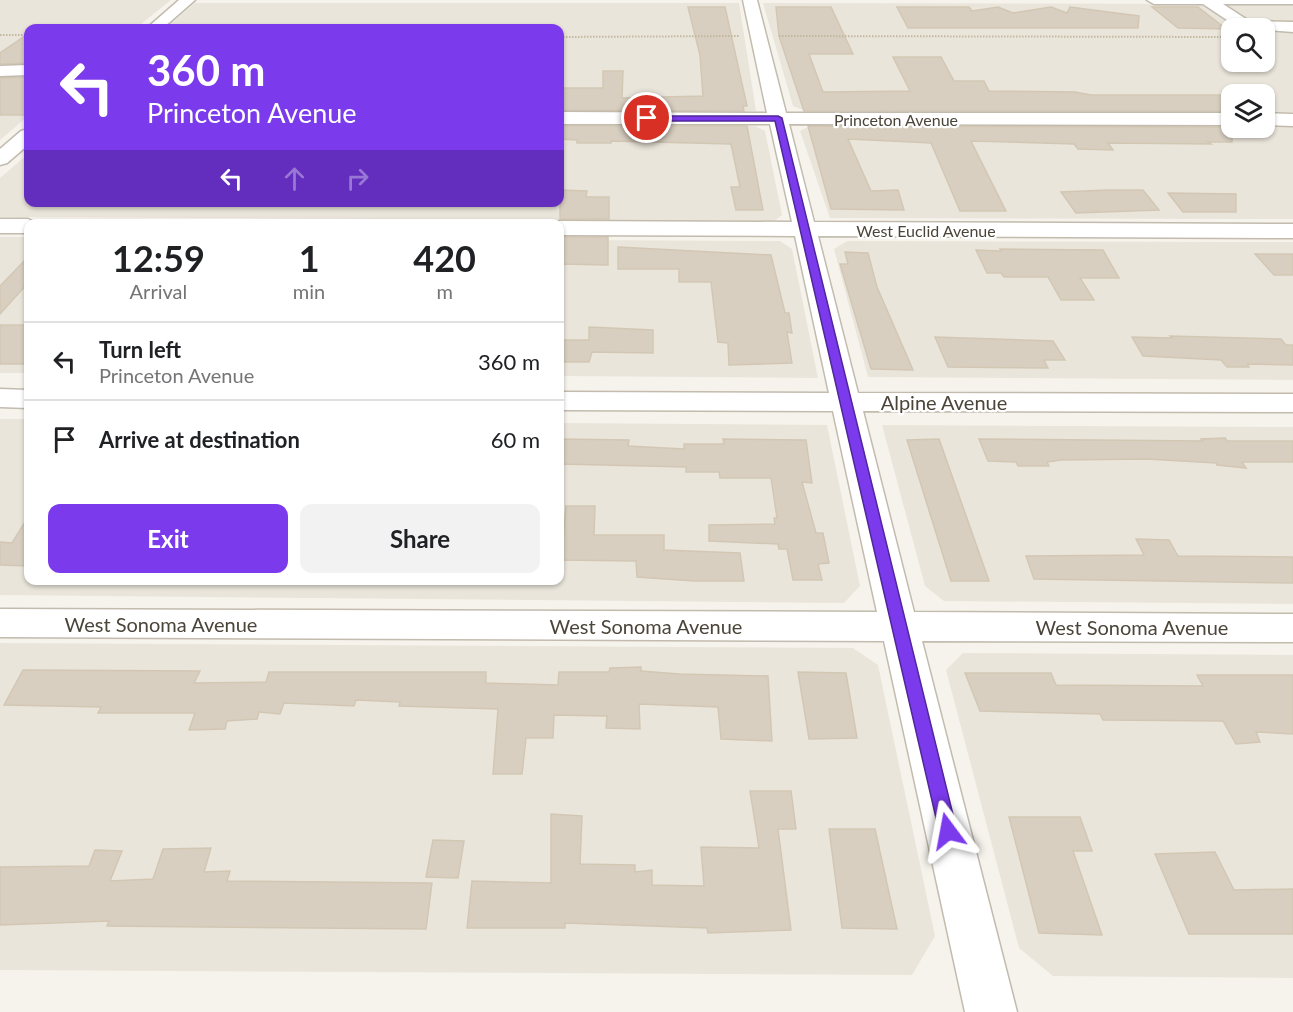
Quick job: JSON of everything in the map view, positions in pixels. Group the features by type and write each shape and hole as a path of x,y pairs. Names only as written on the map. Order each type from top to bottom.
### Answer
{"street":[{"path":"159,24 188,0"},
{"path":"750,0 991,1012"},
{"path":"1154,0 1293,0"},
{"path":"1206,0 1246,26 1293,27"},
{"path":"0,71 24,70"},
{"name":"Princeton Avenue","path":"564,118 1221,119"},
{"path":"1275,119 1293,120"},
{"path":"0,159 24,138"},
{"path":"0,226 24,226"},
{"name":"West Euclid Avenue","path":"564,228 1293,231"},
{"path":"0,398 24,399"},
{"name":"Alpine Avenue","path":"564,400 1293,403"},
{"name":"West Sonoma Avenue","path":"0,623 1293,628"}],"path":[{"path":"0,35 24,35"},
{"path":"564,37 1221,37"}],"shaded area":[{"path":"0,0 171,0 141,24 24,24 24,119 0,140"},
{"path":"195,3 739,3 756,111 564,110 564,24 171,24"},
{"path":"763,3 1293,4 1293,112 1275,112 1275,84 1221,84 1221,112 805,111 793,106"},
{"path":"564,126 755,126 765,131 782,215 774,221 0,217 0,178 24,157 24,207 564,207"},
{"path":"810,126 1221,127 1221,138 1275,138 1275,127 1293,127 1293,219 830,218 800,131"},
{"path":"0,237 24,237 24,373 0,373"},
{"path":"564,240 780,241 792,249 818,378 564,376"},
{"path":"847,241 1293,242 1293,380 868,377 834,249"},
{"path":"0,419 24,419 24,585 564,585 564,423 827,425 860,586 844,603 0,595"},
{"path":"882,425 1293,427 1293,604 944,601 925,586"},
{"path":"0,643 853,648 878,665 935,936 912,975 0,970"},
{"path":"963,653 1293,655 1293,978 1053,976 1019,948 946,670"}],"building":[{"path":"688,7 725,7 747,106 743,106 744,111 564,110 564,88 603,88 603,71 623,71 622,98 703,96 700,55"},
{"path":"776,7 831,7 853,54 809,54 823,92 910,91 893,57 941,57 954,81 984,81 989,91 1075,92 1091,95 1221,95 1221,111 804,111 779,36"},
{"path":"897,7 969,7 972,11 998,7 1013,13 1051,7 1067,13 1070,7 1139,16 1138,28 908,28"},
{"path":"1152,7 1198,7 1221,25 1221,29 1178,28"},
{"path":"24,37 24,63 0,64 0,53"},
{"path":"24,77 24,115 0,115 0,78"},
{"path":"564,126 747,126 763,210 736,210 731,187 740,187 731,144 611,141 611,143 577,143 577,140 564,139"},
{"path":"808,126 1221,127 1221,138 1232,138 1232,142 1208,142 1211,144 1108,143 1113,150 1078,149 1074,144 971,141 1006,211 960,211 931,143 848,139 871,191 898,190 904,210 831,209"},
{"path":"564,190 587,191 586,197 609,197 609,219 560,219 560,207 564,207"},
{"path":"1143,190 1159,210 1076,213 1061,192"},
{"path":"1168,193 1236,194 1236,212 1183,212"},
{"path":"564,237 608,237 608,265 564,264"},
{"path":"618,247 771,255 785,313 789,313 792,333 787,332 792,363 729,365 728,343 718,342 711,282 679,282 679,269 618,269"},
{"path":"1000,249 1103,250 1119,278 1080,278 1094,300 1061,300 1048,277 1004,277 1001,273 987,273 976,250 1001,251"},
{"path":"845,252 868,253 877,287 913,370 871,369 840,264 848,264"},
{"path":"1255,254 1293,254 1293,275 1274,275"},
{"path":"24,261 24,287 0,314 0,286"},
{"path":"0,325 24,325 24,364 0,364"},
{"path":"589,327 653,330 653,353 592,352 589,362 564,362 564,340 589,340"},
{"path":"1170,336 1281,339 1286,345 1293,345 1293,365 1247,364 1249,367 1227,367 1221,360 1143,356 1132,337 1172,338"},
{"path":"935,337 1053,341 1065,360 1044,360 1048,368 948,367"},
{"path":"1225,438 1227,441 1293,441 1293,462 1242,462 1246,468 1217,465 1216,463 1147,459 1061,460 1047,462 1049,466 1018,466 1016,462 988,461 979,439 1203,441 1201,439"},
{"path":"564,439 629,440 628,446 684,449 684,444 724,444 723,439 806,440 812,483 802,482 816,533 823,533 829,563 818,564 822,580 793,580 787,549 779,549 778,544 709,541 709,525 775,524 774,518 777,518 771,478 720,478 719,472 686,472 686,467 564,464"},
{"path":"939,439 989,581 951,581 907,440"},
{"path":"566,506 595,506 594,535 664,535 664,550 740,553 744,581 694,581 637,577 636,561 564,560"},
{"path":"24,524 24,566 0,565 0,542 12,543"},
{"path":"1136,539 1169,540 1178,556 1293,557 1293,583 1034,579 1026,556 1144,555"},
{"path":"641,667 641,671 679,674 768,676 772,741 721,739 718,707 639,704 640,729 606,728 607,716 554,715 553,738 526,738 522,774 493,774 498,709 399,706 400,702 356,700 354,706 284,703 280,714 259,712 257,719 227,721 225,729 189,730 195,713 98,713 101,707 4,705 23,670 200,671 194,683 266,682 269,672 486,672 486,683 558,685 559,672 609,672 610,668"},
{"path":"798,672 846,673 857,738 809,739"},
{"path":"965,673 1051,673 1056,685 1203,686 1197,675 1293,675 1293,734 1256,732 1260,742 1236,744 1223,721 1103,720 1100,714 980,711"},
{"path":"750,791 791,791 796,829 778,829 791,930 708,933 707,928 565,923 565,928 467,928 472,881 551,883 551,814 582,816 580,864 635,865 635,872 652,870 652,885 704,886 701,847 759,848"},
{"path":"1009,817 1080,817 1092,851 1073,851 1102,935 1039,933"},
{"path":"829,829 875,829 897,929 842,928"},
{"path":"433,840 464,841 458,878 426,877"},
{"path":"211,848 204,872 230,871 227,881 432,883 426,929 107,926 109,921 0,925 0,867 89,866 95,850 122,851 110,881 153,879 163,849"},
{"path":"1215,852 1234,890 1293,889 1293,934 1189,934 1155,854"}],"route":[{"path":"647,118 778,118 948,831"}]}
